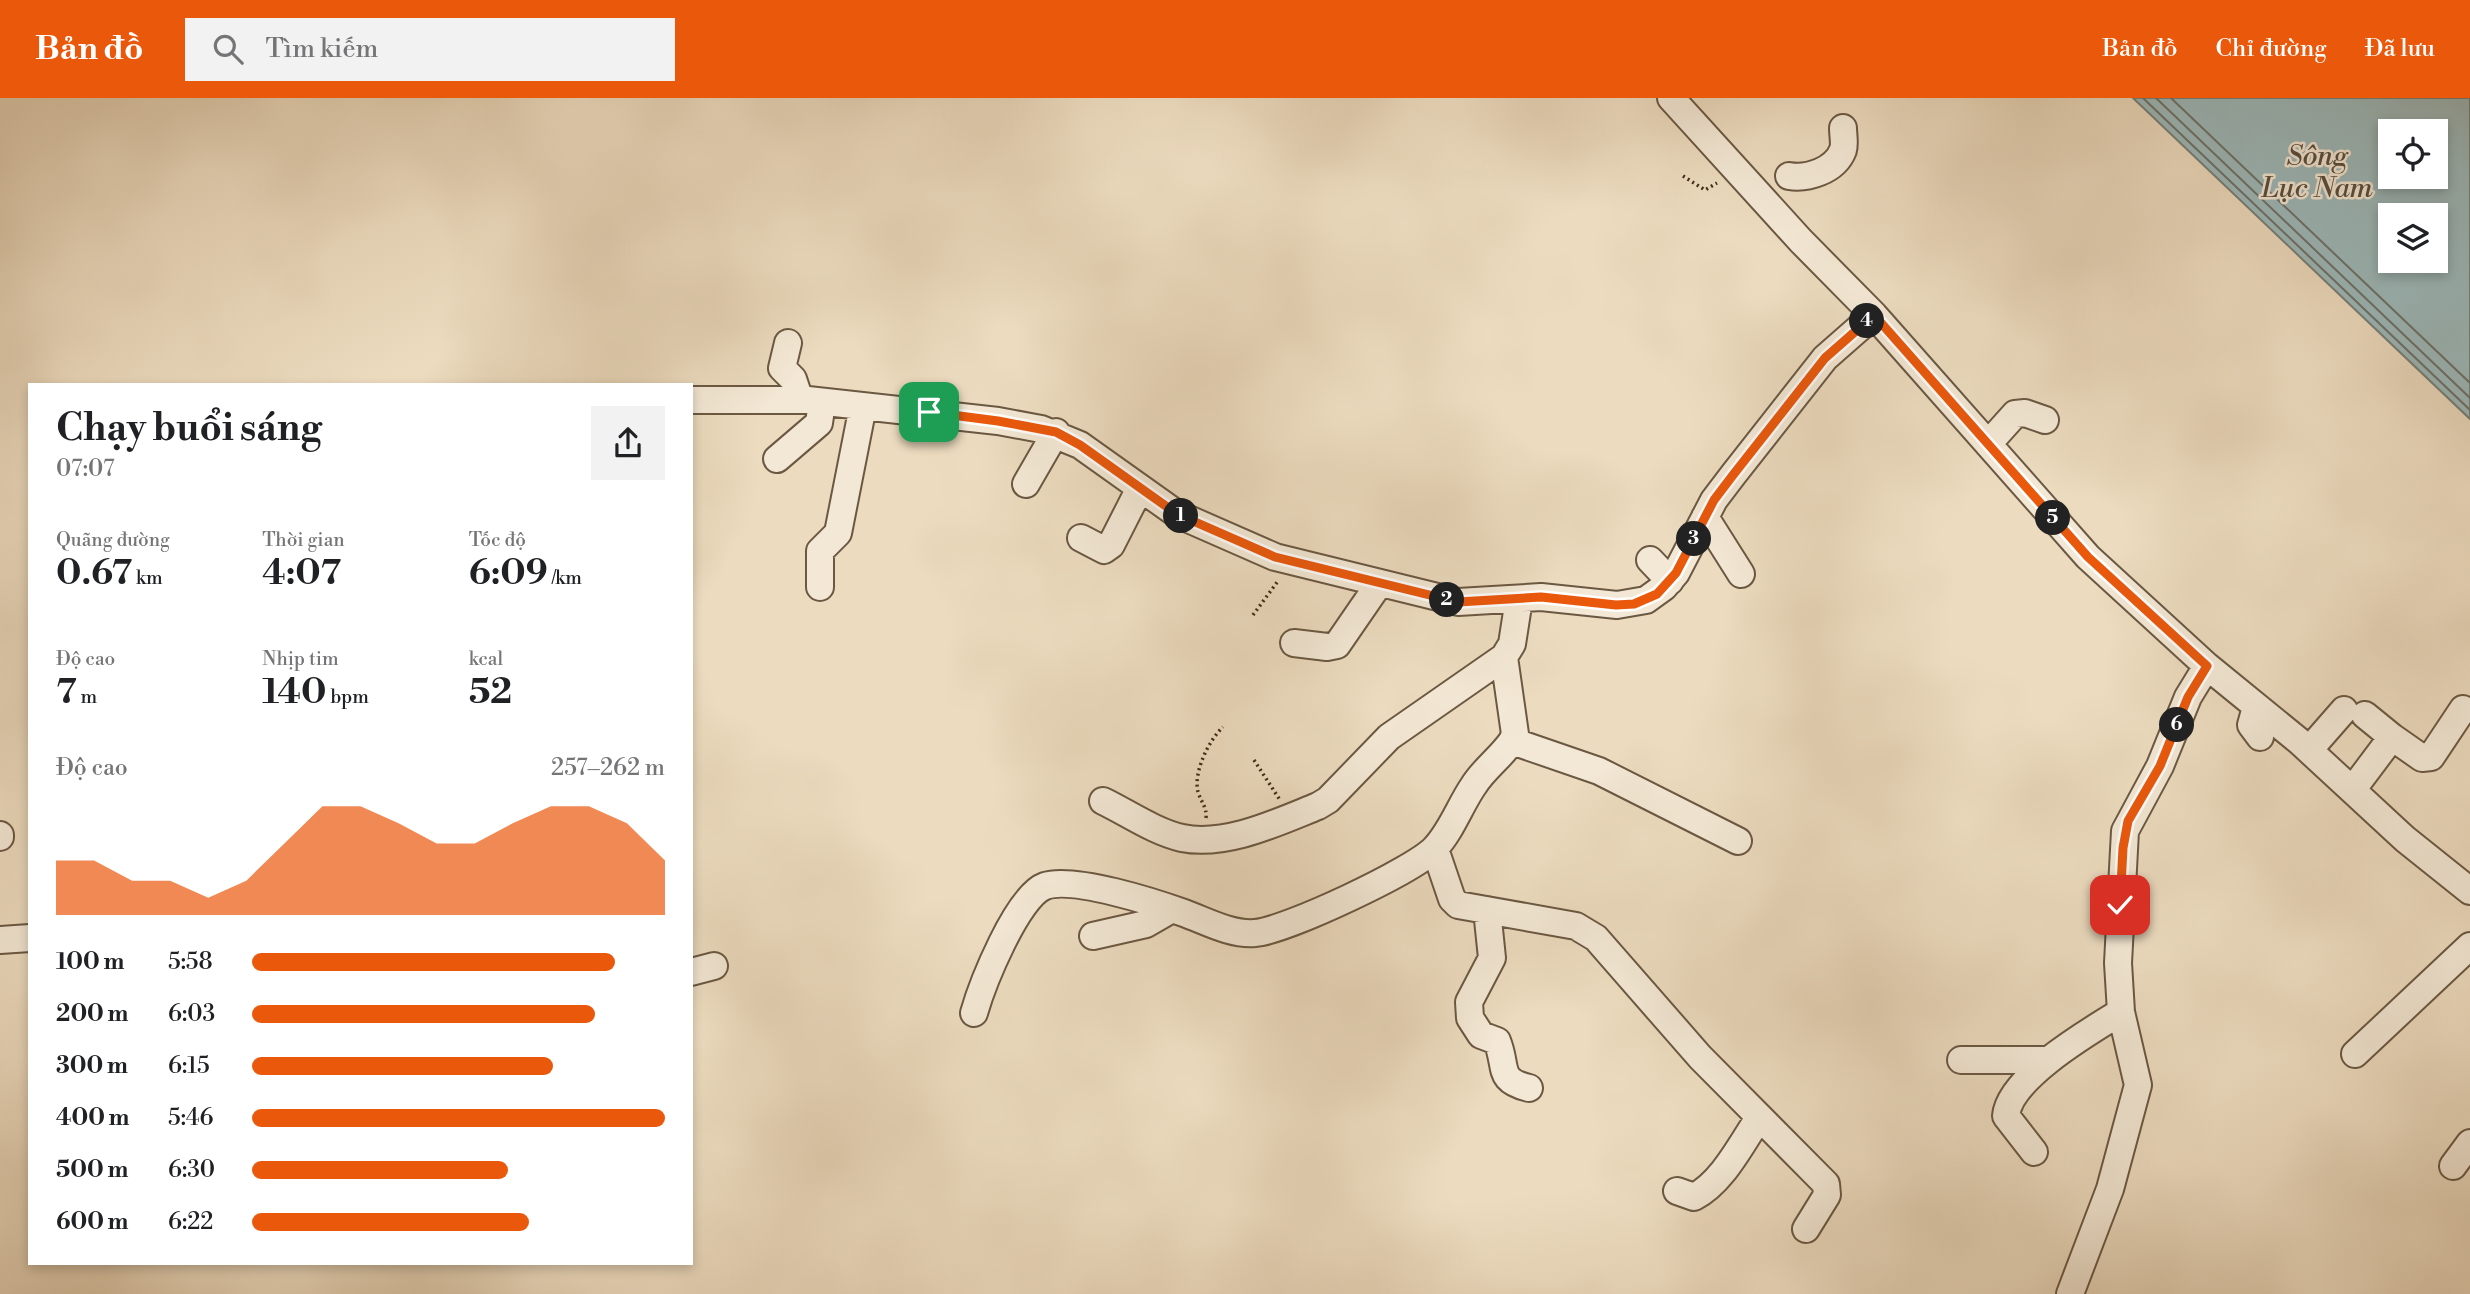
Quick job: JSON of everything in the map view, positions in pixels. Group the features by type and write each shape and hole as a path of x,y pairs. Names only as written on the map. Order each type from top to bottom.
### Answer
{"street":[{"path":"1671,98 1874,315 2088,557 2207,666 2353,789 2375,823 2470,891"},
{"path":"1762,198 1788,165 1805,178 1816,174 1839,156 1844,148 1843,128"},
{"path":"693,400 811,401 998,421 1056,432 1080,445 1177,514 1215,533 1296,563 1458,602 1541,597 1616,605 1634,604 1646,600 1670,581 1705,517 1727,484 1825,358 1874,315"},
{"path":"777,459 819,423 811,401 782,368 788,343"},
{"path":"820,587 820,551 838,533 863,406"},
{"path":"1987,443 2015,414 2025,412 2045,420"},
{"path":"1026,484 1056,432"},
{"path":"1081,538 1104,550 1111,545 1140,488"},
{"path":"1705,517 1741,574"},
{"path":"1650,560 1670,581"},
{"path":"1294,643 1326,647 1337,645 1380,584"},
{"path":"1103,801 1168,834 1203,841 1225,838 1290,817 1328,800 1389,737 1504,657 1512,644 1519,599"},
{"path":"974,1013 983,984 1006,934 1032,897 1044,886 1060,884 1116,891 1229,930 1250,934 1276,929 1391,876 1435,849 1476,782 1515,734 1504,657"},
{"path":"2070,1294 2110,1189 2135,1103 2137,1075 2122,1012 2118,963 2125,831 2160,766 2188,697 2207,666"},
{"path":"2256,707 2251,725 2260,737"},
{"path":"2309,751 2355,712 2422,758 2431,757 2463,709"},
{"path":"2353,789 2392,737"},
{"path":"1512,741 1599,771 1738,841"},
{"path":"1435,849 1452,899 1458,905 1588,931 1759,1118 1826,1184 1827,1195 1806,1229"},
{"path":"1093,936 1146,924 1172,909"},
{"path":"1487,910 1492,958 1470,997 1470,1018 1481,1035 1497,1041 1506,1079 1510,1083 1529,1088"},
{"path":"0,940 28,938"},
{"path":"2355,1054 2470,946"},
{"path":"2034,1152 2006,1116 2007,1105 2049,1060 2122,1012"},
{"path":"1961,1060 2049,1060"},
{"path":"1677,1191 1694,1197 1702,1193 1727,1164 1759,1118"},
{"path":"2453,1166 2470,1143"}],"path":[{"path":"1683,176 1705,190 1734,167"},
{"path":"1253,615 1285,570 1296,563"},
{"path":"1203,841 1207,814 1197,790 1198,779 1209,741 1223,727"},
{"path":"1254,760 1290,817"}],"water":[{"name":"Sông Lục Nam","path":"2133,98 2470,98 2470,419"}],"route":[{"path":"929,412 1056,432 1080,445 1177,514 1215,533 1275,557 1458,602 1552,597 1616,605 1634,604 1657,594 1676,573 1714,500 1733,475 1825,358 1874,315 2088,557 2207,666 2188,697 2160,766 2128,821 2123,848 2120,905"}]}
